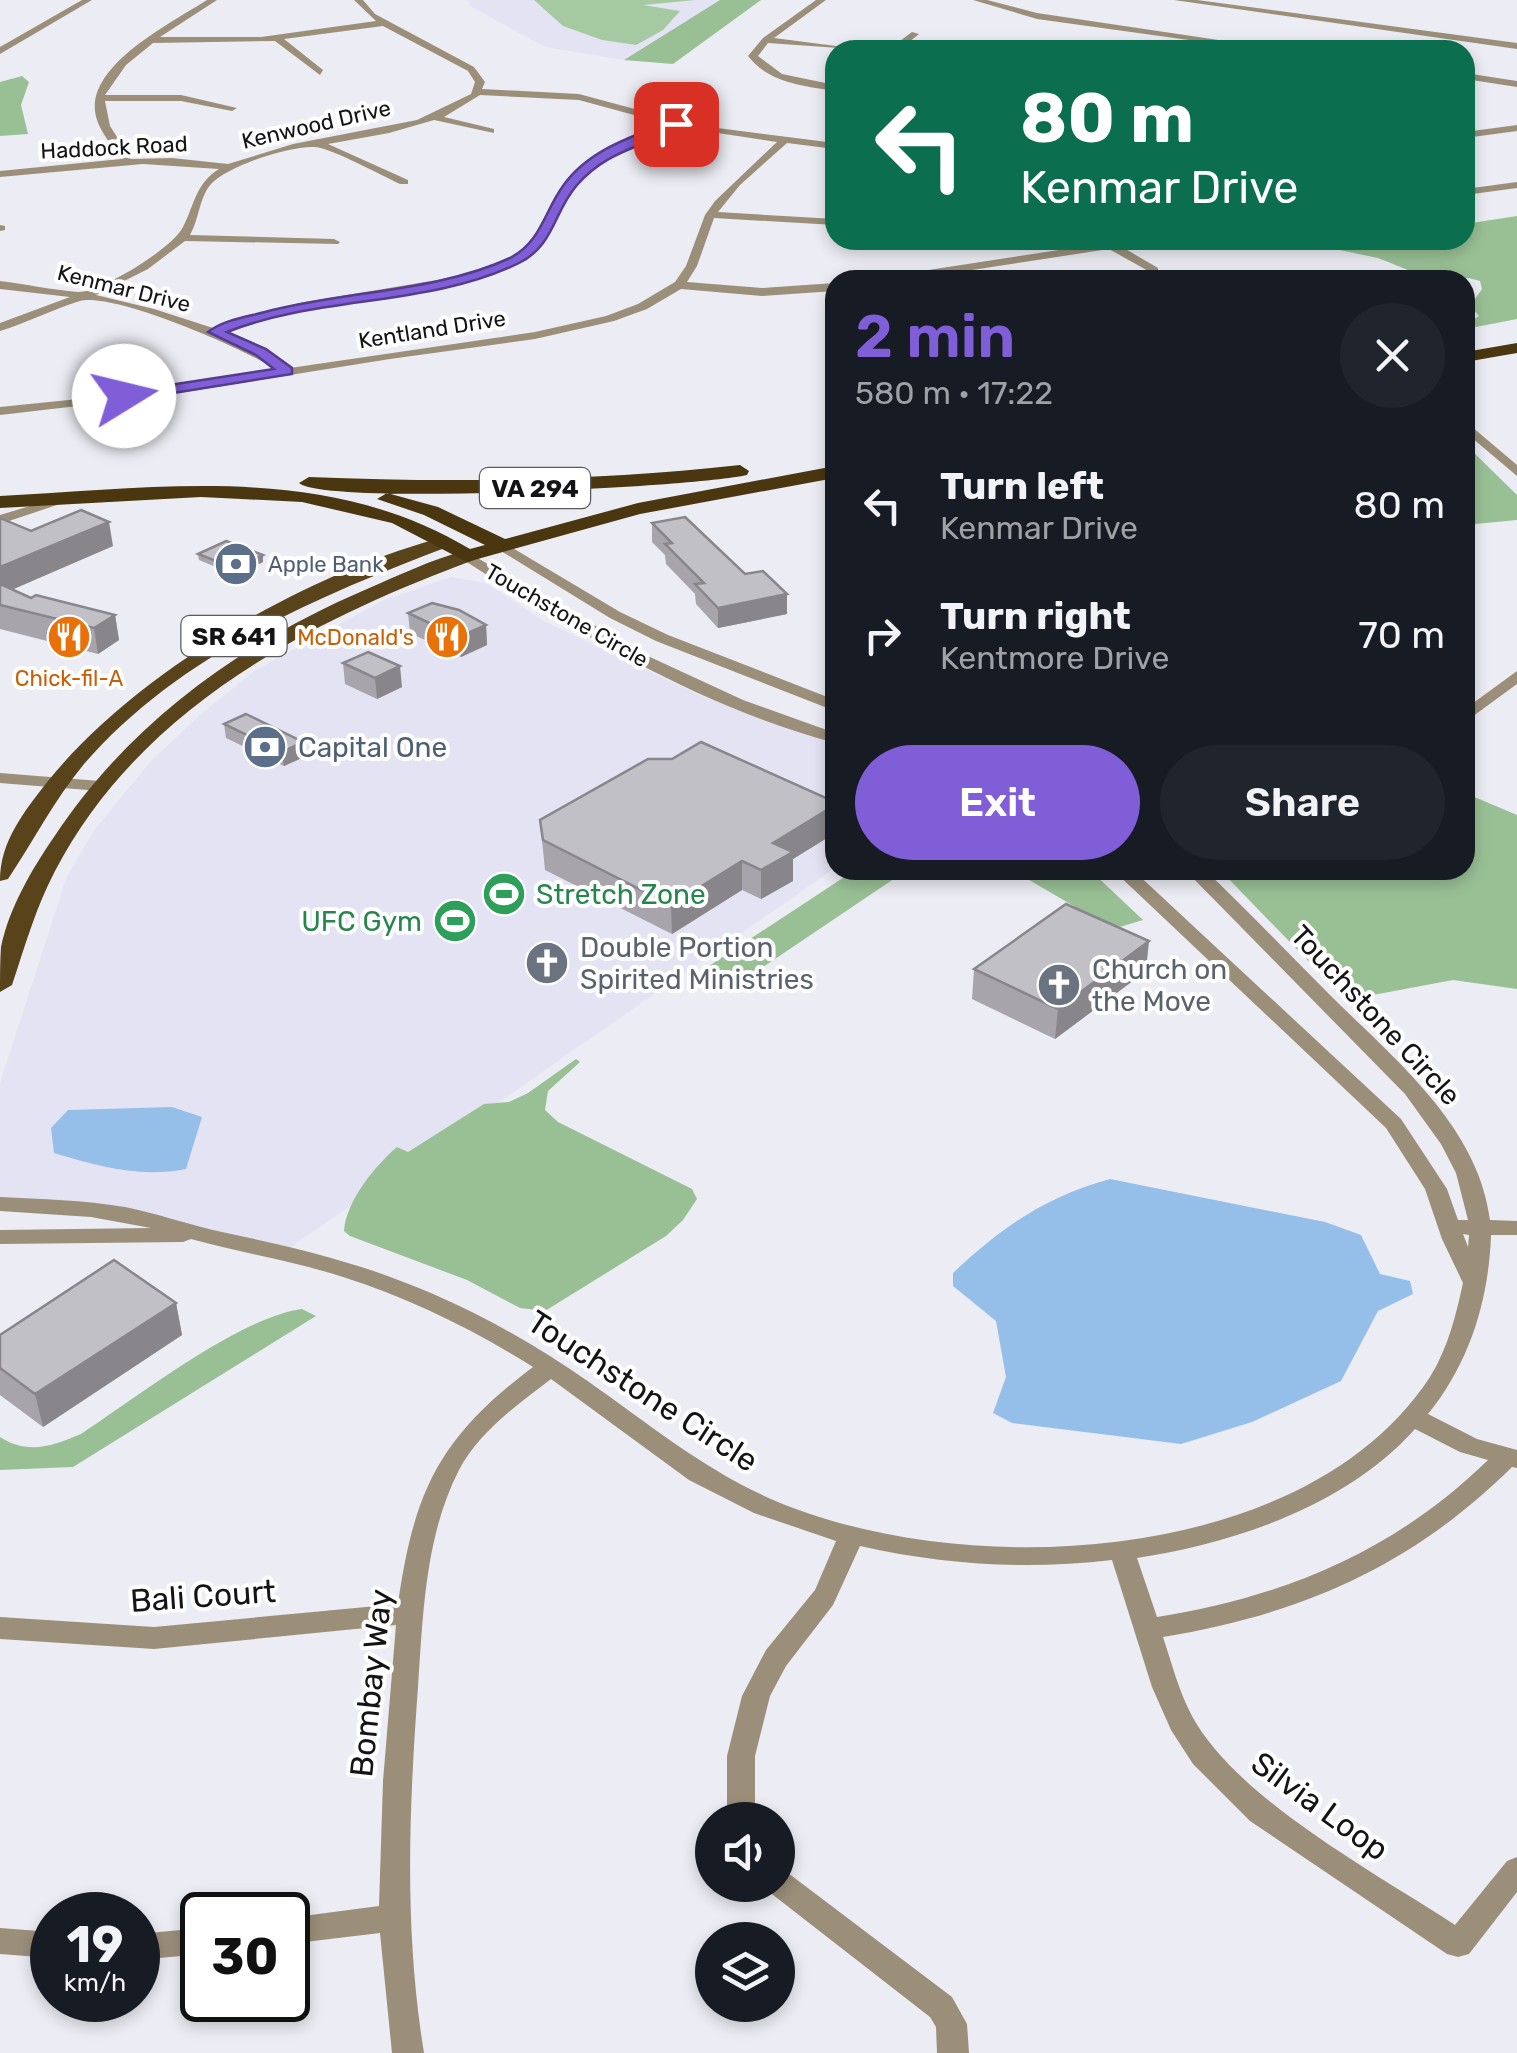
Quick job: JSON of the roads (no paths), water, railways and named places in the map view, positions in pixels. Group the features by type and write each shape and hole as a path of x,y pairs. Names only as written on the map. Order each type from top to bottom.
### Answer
{"highway":[{"path":"1475,342 1517,334"},
{"path":"1475,355 1517,348"},
{"name":"VA 294","path":"0,486 269,481 508,489 642,482 825,460"},
{"path":"444,542 596,502 801,464"},
{"name":"VA 294","path":"467,556 638,509 825,474"},
{"path":"269,481 402,502 501,545"},
{"path":"0,502 191,493 301,498 379,513 411,524 467,556"}],"main road":[{"name":"SR 641","path":"0,874 58,782 147,695 214,648 332,585 444,542"},
{"name":"SR 641","path":"0,985 50,858 100,786 180,708 264,648 348,603 467,556"}],"street":[{"path":"0,50 88,0"},
{"path":"128,162 102,118 100,98 116,69 212,0"},
{"path":"358,0 363,10 466,65 480,82 478,92 579,97 676,124 825,145"},
{"path":"822,0 754,52 759,65 786,77 825,86"},
{"path":"977,0 1020,13 1210,40"},
{"path":"1178,0 1473,40"},
{"path":"152,40 277,38 383,22"},
{"path":"1068,30 1082,22"},
{"path":"907,40 916,34"},
{"path":"277,38 320,72"},
{"path":"766,40 825,46"},
{"path":"1475,40 1517,46"},
{"path":"1475,78 1517,84"},
{"name":"Kenwood Drive","path":"182,238 200,189 229,167 433,116 459,106 478,92"},
{"path":"100,98 170,97 232,108"},
{"path":"433,116 490,132"},
{"path":"215,332 288,308 438,285 500,268 538,244 568,187 590,164 618,146 676,124"},
{"path":"1475,134 1517,128"},
{"path":"1486,132 1517,146"},
{"path":"680,284 692,268 710,215 727,193 786,139"},
{"path":"318,142 404,182"},
{"name":"Haddock Road","path":"0,174 128,162 176,161 229,167"},
{"path":"1475,190 1517,184"},
{"path":"710,215 825,221"},
{"path":"0,327 150,262 182,238 334,242"},
{"path":"944,270 1065,250"},
{"path":"1119,250 1154,270"},
{"path":"680,284 762,292 825,288"},
{"name":"Kentland Drive","path":"0,411 82,402 579,326 643,306 680,284"},
{"name":"Kenmar Drive","path":"0,285 78,296 215,332 261,352 286,371"},
{"path":"1475,434 1517,472"},
{"path":"0,520 72,498"},
{"name":"Touchstone Circle","path":"501,545 615,615 662,638 825,702"},
{"name":"Touchstone Circle","path":"467,556 636,658 746,708 825,735"},
{"path":"1475,709 1517,676"},
{"path":"0,778 100,786"},
{"path":"1133,880 1384,1112 1418,1156 1436,1190 1473,1281"},
{"name":"Touchstone Circle","path":"0,1204 115,1213 284,1252 395,1287 454,1312 550,1368 703,1476 754,1501 851,1534 984,1555 1066,1556 1122,1550 1231,1526 1302,1498 1370,1456 1413,1416 1456,1348 1480,1252 1480,1227 1464,1168 1417,1096 1204,880"},
{"path":"1450,1227 1517,1228"},
{"name":"Touchstone Circle","path":"0,1237 202,1235"},
{"name":"Bombay Way","path":"408,2053 398,2001 391,1918 394,1818 410,1614 434,1498 450,1464 494,1410 550,1368"},
{"path":"1413,1416 1469,1446 1512,1458"},
{"path":"1148,1629 1267,1605 1360,1569 1439,1520 1512,1458"},
{"path":"740,1802 739,1764 745,1726 758,1689 778,1655 813,1614 836,1577 851,1534"},
{"name":"Silvia Loop","path":"1122,1550 1181,1722 1226,1782 1260,1812 1458,1944 1517,1870"},
{"name":"Bali Court","path":"0,1628 154,1638 410,1614"},
{"path":"795,1895 941,2007 952,2024 952,2053"},
{"path":"310,1928 391,1918"},
{"path":"0,1941 30,1943"}],"water":[{"path":"172,1107 202,1117 186,1169 135,1171 54,1153 51,1128 68,1110"},
{"path":"1110,1179 1325,1222 1361,1235 1380,1274 1410,1281 1413,1294 1378,1311 1341,1381 1252,1422 1181,1444 1012,1423 993,1413 1006,1377 996,1321 953,1286 953,1273 989,1241 1026,1216 1065,1195"}],"place":[{"name":"Apple Bank","path":"236,564"},
{"name":"Chick-fil-A","path":"69,637"},
{"name":"McDonald's","path":"447,637"},
{"name":"Capital One","path":"265,747"},
{"name":"Stretch Zone","path":"504,894"},
{"name":"UFC Gym","path":"455,921"},
{"name":"Double Portion Spirited Ministries","path":"547,963"},
{"name":"Church on the Move","path":"1059,985"}]}
